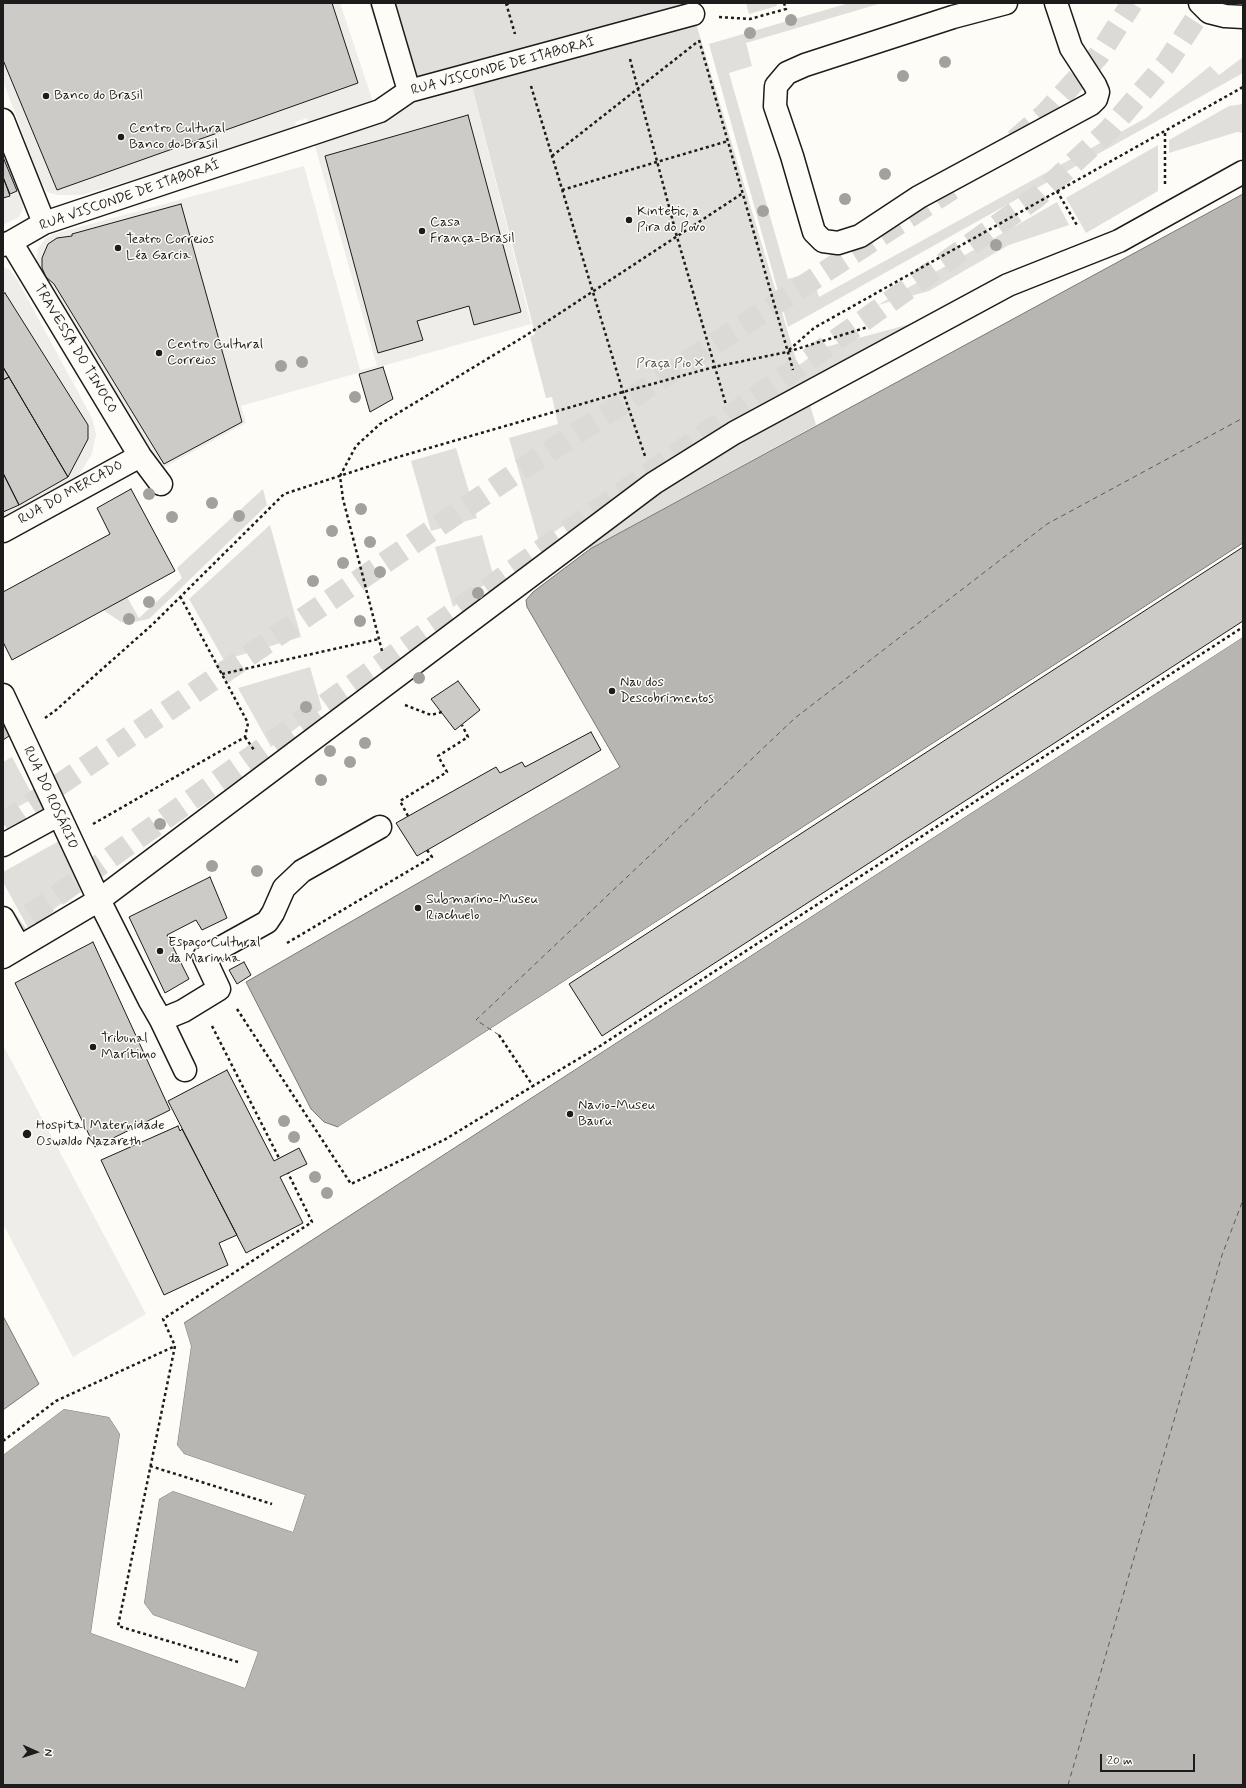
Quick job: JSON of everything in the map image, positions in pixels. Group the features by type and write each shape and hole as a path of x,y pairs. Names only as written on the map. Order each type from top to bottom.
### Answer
{"street":[{"path":"383,3 409,91"},
{"path":"1006,3 951,10 787,73 776,86 776,106 814,232 823,241 838,243 860,236 919,196 1091,104 1096,99 1098,92 1096,85 1071,48 1056,3"},
{"path":"1200,3 1209,12 1225,16 1243,17"},
{"name":"RUA VISCONDE DE ITABORAÍ","path":"7,244 44,223 380,111 409,91 693,14"},
{"path":"3,120 44,223"},
{"path":"3,957 99,900 654,483 734,433 800,396 1008,285 1119,241 1243,172"},
{"name":"TRAVESSA DO TINOCO","path":"7,244 140,456 161,484"},
{"name":"RUA DO MERCADO","path":"3,531 140,456"},
{"name":"RUA DO ROSÁRIO","path":"3,695 99,900 185,1070"},
{"path":"3,845 58,815"},
{"path":"161,1020 219,989 204,957 267,922 284,888 302,871 380,827"},
{"path":"3,918 16,943 3,950"}],"path":[{"path":"512,3 506,3 623,392 654,483"},
{"path":"784,3 786,9 750,19 693,14 800,396"},
{"path":"623,34 639,89 677,237 734,433"},
{"path":"552,156 700,40"},
{"path":"787,352 814,328 1243,87"},
{"path":"1164,216 1165,131"},
{"path":"562,190 728,141"},
{"path":"1057,191 1092,251"},
{"path":"442,712 431,715 404,704 390,681 343,499 340,476 356,446 380,424 525,336 743,193"},
{"path":"21,735 56,710 180,596 284,494 398,457 623,392 714,367 787,352 871,326"},
{"path":"69,838 245,737 248,723 180,596"},
{"path":"236,1008 351,1184 444,1140 600,1046 1243,627"},
{"path":"222,674 379,639"},
{"path":"408,816 400,801 447,772 438,756 468,737 462,725"},
{"path":"281,947 432,857 427,850"},
{"path":"199,1001 279,1158"},
{"path":"499,1035 533,1086"},
{"path":"238,1662 118,1626 175,1346 163,1319 312,1222 288,1174"},
{"path":"3,1441 56,1401 175,1346"},
{"path":"150,1466 272,1504"}],"shaded area":[{"path":"3,3 340,3 377,114 403,105 472,86 531,324 241,406 246,423 161,469 36,264 38,248 46,238 54,234 304,166 360,370 377,366 307,118 295,122 297,130 82,195 58,195 47,192 41,182 3,81"},
{"path":"3,152 23,202 23,209 19,217 3,225"},
{"path":"1243,194 1243,543 338,1127 324,1122 311,1109 246,982 620,767 527,607 526,600 533,592 590,549"},
{"path":"3,267 10,270 18,281 92,418 96,434 92,454 75,481 3,517"},
{"path":"1243,637 1243,1785 3,1785 3,1455 64,1409 109,1417 120,1434 91,1633 245,1688 258,1652 153,1615 144,1603 159,1499 173,1491 293,1532 305,1495 184,1454 177,1445 191,1346 184,1323"},
{"name":"Hospital Maternidade Oswaldo Nazareth","path":"3,1045 146,1314 73,1357 3,1224"},
{"path":"3,1316 39,1384 3,1410"}],"green space":[{"name":"Praça Pio X","path":"369,3 690,3 798,366 822,348 921,321 805,388 816,425 590,549 581,514 539,542 509,438 558,424 552,397 546,398 530,337 535,334 472,86 403,105"},
{"path":"746,3 776,3 777,6 749,14"},
{"path":"849,3 882,3 746,43 752,66 729,73 788,279 811,272 819,297 1146,118 1210,66 1219,75 1243,57 1243,73 788,327 709,44"},
{"path":"1243,104 1243,133 1237,132 1169,153 1169,140 1229,106"},
{"path":"1158,145 1158,191 1086,233 1066,198"},
{"path":"1057,202 1069,225 1009,245 929,291 878,305"},
{"path":"456,448 477,518 431,531 411,461"},
{"path":"263,489 267,505 149,619 129,623 121,622 103,610 127,597 139,618 182,578 177,568"},
{"path":"270,525 301,637 224,660 189,599"},
{"path":"482,535 494,578 453,607 435,547"},
{"path":"310,667 322,709 271,747 238,688"},
{"path":"12,757 34,798 3,815 3,762"},
{"path":"59,841 84,887 28,928 3,882 3,872"}],"pier":[{"path":"1243,544 1243,546 339,1129 338,1127"},
{"path":"1243,635 1243,637 368,1203 367,1202"},
{"path":"182,1323 184,1323 191,1346 177,1445 184,1454 305,1495 293,1532 173,1491 159,1499 144,1603 153,1615 258,1652 245,1688 91,1633 120,1434 109,1417 64,1409 3,1455 3,1452 63,1407 110,1415 122,1434 93,1632 244,1685 256,1653 152,1617 142,1604 157,1498 173,1489 292,1529 302,1496 183,1456 176,1446 189,1346"}],"building":[{"name":"Centro Cultural Banco do Brasil","path":"3,3 332,3 358,83 57,190 3,60"},
{"name":"Casa França-Brasil","path":"468,115 521,312 474,325 469,306 417,321 423,340 378,353 325,156"},
{"path":"3,157 17,191 10,194 3,177"},
{"path":"3,177 10,196 3,198"},
{"name":"Centro Cultural Correios","path":"181,204 242,422 164,464 54,284 46,277 42,268 42,258 48,244 57,238 72,236 72,234"},
{"path":"5,293 88,425 88,439 68,477 3,367 3,294"},
{"path":"3,367 9,377 3,380"},
{"path":"383,367 393,399 370,412 359,374"},
{"path":"9,377 68,477 19,505 3,473 3,380"},
{"path":"3,473 19,505 3,512"},
{"path":"131,489 175,571 12,660 3,642 3,592 110,534 97,508"},
{"path":"1243,547 1243,621 602,1036 569,984"},
{"path":"458,681 480,710 455,730 431,699"},
{"path":"3,713 12,734 3,740"},
{"path":"591,732 601,750 417,856 396,823 496,767 500,773 522,762 525,767"},
{"name":"Espaço Cultural da Marinha","path":"210,877 227,918 202,930 196,920 167,935 189,979 165,993 129,917"},
{"name":"Tribunal Marítimo","path":"93,942 170,1110 95,1147 15,983"},
{"path":"244,962 251,975 237,984 229,970"},
{"path":"227,1070 274,1161 299,1148 307,1164 280,1177 303,1223 246,1253 168,1101"},
{"path":"178,1126 180,1131 182,1129 237,1235 219,1243 228,1265 164,1295 101,1160"}],"ferry route":[{"path":"499,1035 476,1020 795,718 1047,524 1243,418"},
{"path":"1068,1785 1222,1255 1243,1200"}],"tunnel":[{"path":"1015,140 1045,114 1099,55 1132,3"},
{"path":"3,934 1038,196 1109,130 1166,64 1206,3"},
{"path":"3,823 519,471 952,189"}],"place":[{"name":"Banco do Brasil","path":"46,96"},
{"name":"Centro Cultural Banco do Brasil","path":"121,137"},
{"name":"Kintetic, a Pira do Povo","path":"629,220"},
{"name":"Casa França-Brasil","path":"422,231"},
{"name":"Teatro Correios Léa Garcia","path":"118,248"},
{"name":"Centro Cultural Correios","path":"159,353"},
{"name":"Nau dos Descobrimentos","path":"612,691"},
{"name":"Submarino-Museu Riachuelo","path":"418,908"},
{"name":"Espaço Cultural da Marinha","path":"160,951"},
{"name":"Tribunal Marítimo","path":"93,1047"},
{"name":"Navio-Museu Bauru","path":"570,1114"},
{"name":"Hospital Maternidade Oswaldo Nazareth","path":"27,1134"}]}
